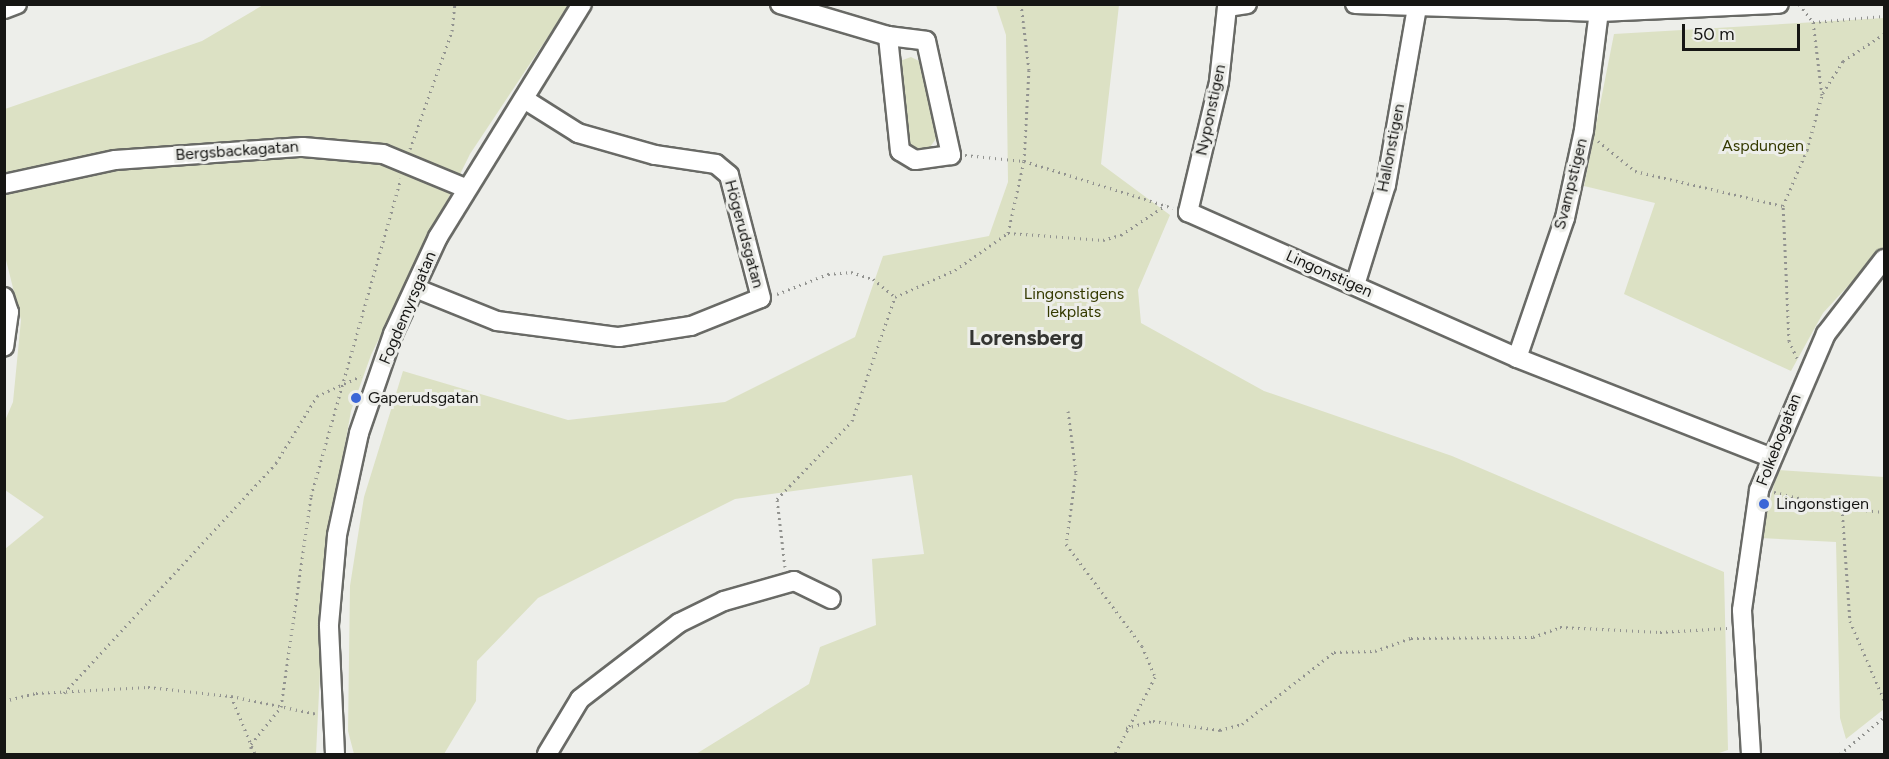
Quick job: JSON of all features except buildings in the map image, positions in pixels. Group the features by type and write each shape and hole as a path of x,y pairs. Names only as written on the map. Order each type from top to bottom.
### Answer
{"street":[{"path":"4,9 17,4"},
{"name":"Fogdemyrsgatan","path":"335,754 330,716 329,625 338,536 359,433 382,366 415,288 465,188 524,99 582,4"},
{"path":"780,4 888,36 926,41 951,155 915,160 900,151 888,36"},
{"name":"Nyponstigen","path":"1188,212 1219,82 1227,7 1247,4"},
{"path":"1355,4 1418,8 1600,8 1779,4"},
{"name":"Hallonstigen","path":"1355,285 1386,185 1418,8"},
{"name":"Svampstigen","path":"1517,358 1565,218 1584,130 1600,8"},
{"name":"Högerudsgatan","path":"524,99 578,133 655,155 716,164 729,175 761,298"},
{"name":"Bergsbackagatan","path":"4,184 115,160 239,149 315,148 383,154 465,188"},
{"name":"Lingonstigen","path":"1188,212 1517,358 1770,457"},
{"name":"Folkebogatan","path":"1751,754 1742,610 1759,490 1770,457 1826,334 1884,259"},
{"path":"415,288 497,321 619,337 691,326 761,298"},
{"path":"4,297 9,312 4,347"},
{"path":"547,754 580,699 647,643 724,601 794,581 831,599"}],"path":[{"path":"251,744 281,707 311,496 346,383 405,163 452,31 455,4"},
{"path":"1008,233 1024,161 1029,70 1021,4"},
{"path":"1800,4 1814,22 1822,95"},
{"path":"1814,22 1884,16"},
{"path":"1794,371 1798,361 1788,341 1783,206 1807,150 1822,95 1843,61 1884,34"},
{"path":"1584,130 1635,171 1783,206"},
{"path":"951,155 1024,161 1188,212"},
{"path":"794,581 785,566 777,499 852,421 895,297 955,270 1008,233 1103,240 1121,235 1166,205"},
{"path":"761,298 828,274 851,272 873,279 895,297"},
{"path":"64,693 276,462 317,396 382,366"},
{"path":"1068,411 1076,474 1066,544 1142,646 1155,677 1114,754"},
{"path":"1759,490 1842,508 1884,512"},
{"path":"1842,508 1850,621 1884,700"},
{"path":"1731,617 1731,639"},
{"path":"1126,728 1153,721 1220,730 1242,724 1335,652 1375,651 1411,638 1533,637 1560,627 1660,632 1732,628"},
{"path":"4,701 36,693 148,687 231,696 330,716"},
{"path":"231,696 253,754"},
{"path":"1839,754 1884,717"}],"green space":[{"path":"263,5 569,5 470,154 371,355 351,411 326,550 316,754 5,754 5,549 44,517 5,490 4,423 13,402 21,320 5,256 5,109 202,41"},
{"name":"Lingonstigens lekplats","path":"996,5 1119,5 1101,164 1170,215 1138,290 1141,323 1264,391 1452,456 1724,572 1728,750 1716,754 696,754 809,684 820,647 876,625 872,559 924,554 912,475 735,499 538,598 477,661 476,701 444,754 354,754 348,731 350,586 364,497 403,371 568,420 725,402 855,337 883,256 989,236 1008,182 1006,35"},
{"name":"Aspdungen","path":"1884,18 1884,247 1823,313 1791,371 1624,294 1655,203 1584,186 1614,34"},
{"path":"911,57 919,61 938,136 930,147 917,150 906,140 896,73 900,61"},
{"path":"1778,470 1884,477 1884,709 1846,739 1840,718 1836,542 1760,538"}],"place":[{"name":"Gaperudsgatan","path":"356,398"},
{"name":"Lingonstigen","path":"1764,504"}],"district":[{"name":"Lorensberg","path":"1026,338"}]}
